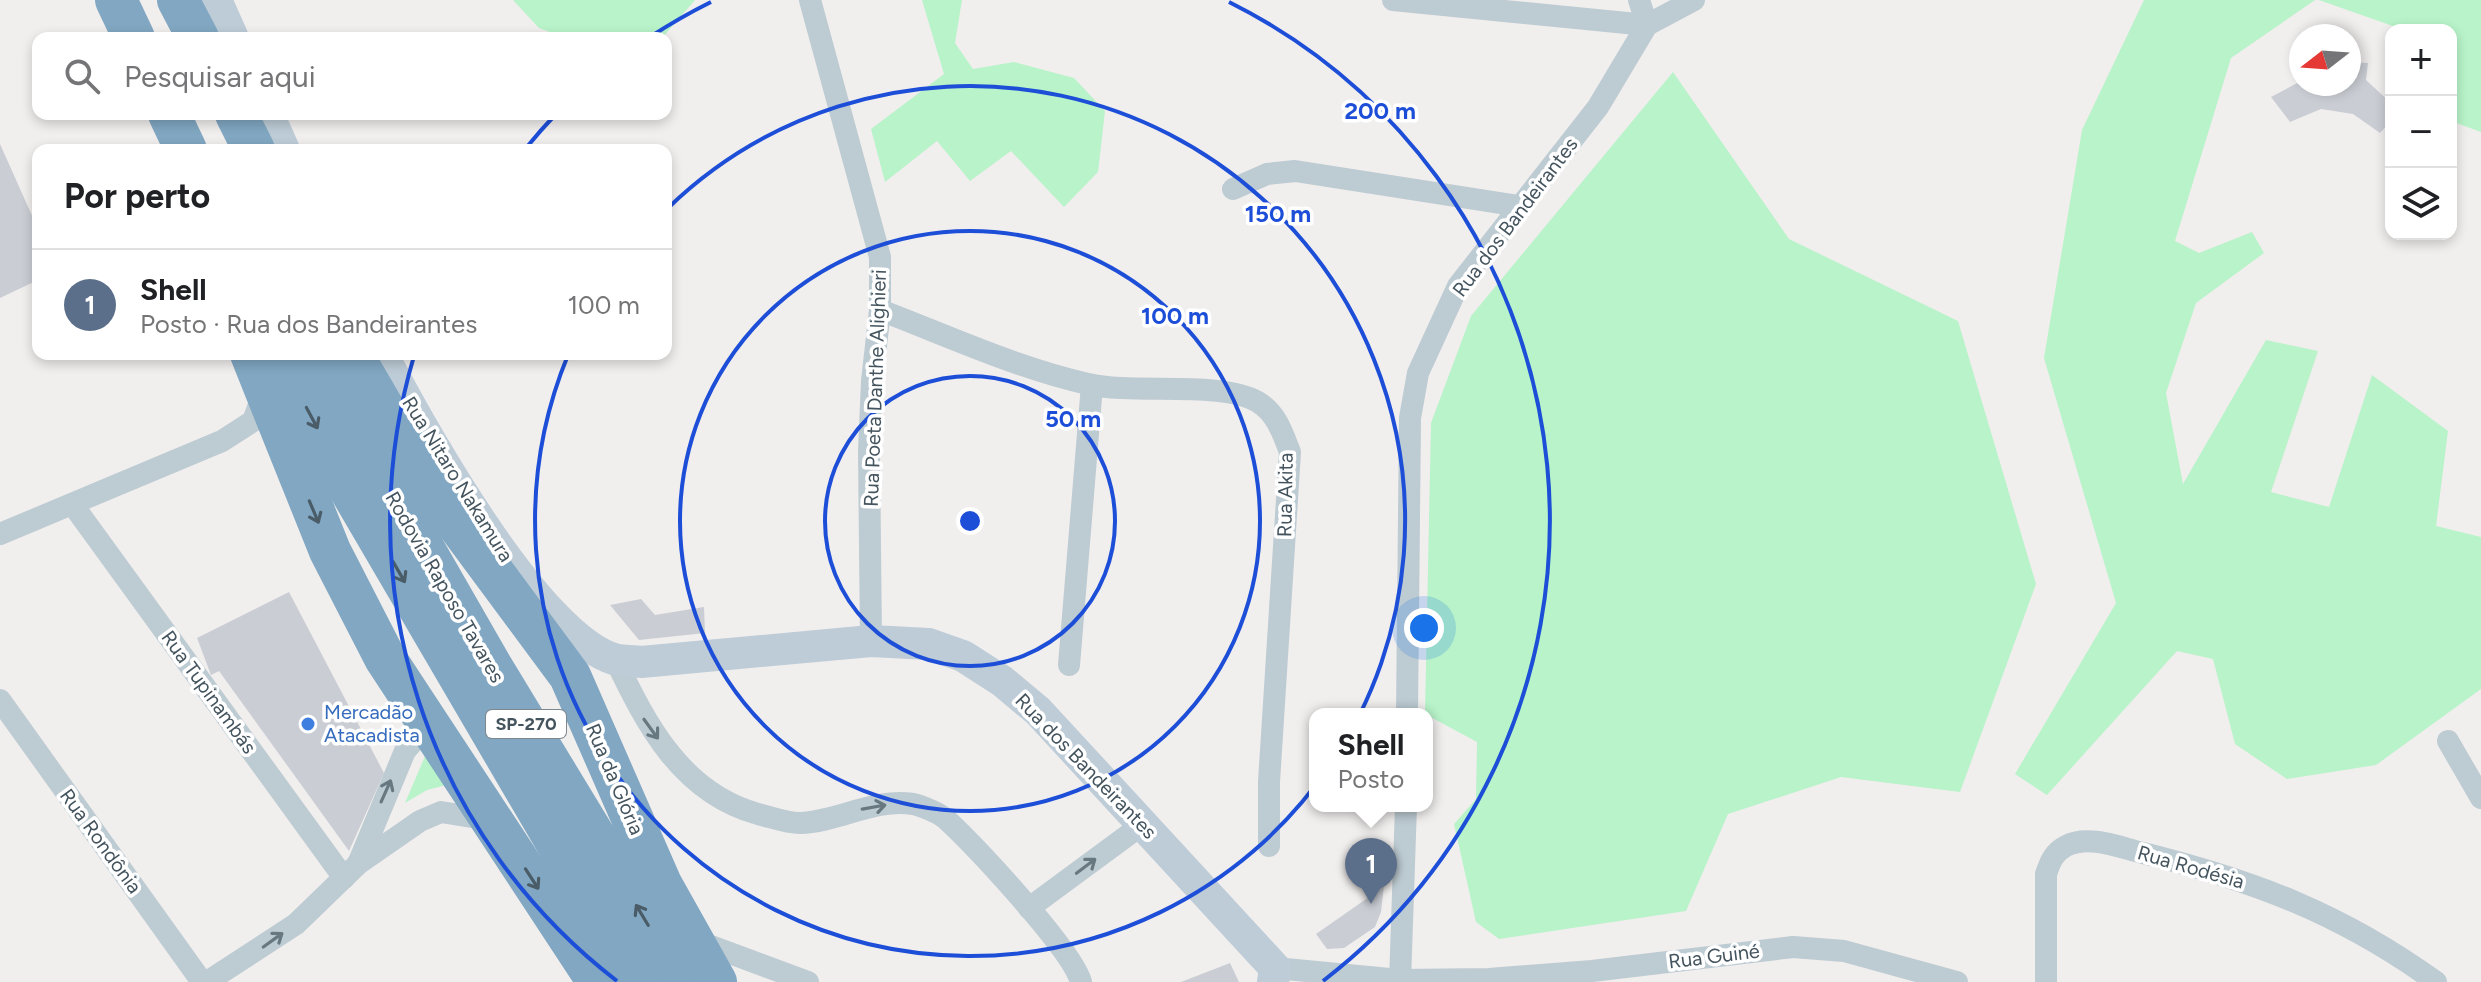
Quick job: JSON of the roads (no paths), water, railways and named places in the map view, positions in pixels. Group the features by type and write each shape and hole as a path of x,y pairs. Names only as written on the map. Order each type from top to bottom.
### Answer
{"highway":[{"path":"97,0 110,32"},
{"path":"116,0 131,32"},
{"path":"149,0 162,32"},
{"path":"178,0 195,32"},
{"path":"149,120 160,144"},
{"path":"172,120 183,144"},
{"path":"202,120 212,144"},
{"path":"239,120 251,144"},
{"name":"Rodovia Raposo Tavares","path":"314,360 359,472 638,982"},
{"name":"Rua da Glória","path":"355,360 427,483 537,630 581,699 645,849 704,954"},
{"path":"266,365 288,452 361,616 428,725 495,821 598,982"},
{"name":"Rodovia Raposo Tavares","path":"266,365 359,472 683,982"},
{"path":"428,725 437,701 459,700 513,662 537,630"},
{"path":"428,725 464,727 499,695 526,680 552,679 581,699"}],"main road":[{"path":"216,0 230,32"},
{"path":"271,120 281,144"},
{"name":"Rua Nitaro Nakamura","path":"385,360 491,541 557,617 590,646 615,659"},
{"name":"Rua dos Bandeirantes","path":"615,659 641,662 871,641 929,644 963,656 1002,681 1038,711 1143,824 1274,975"}],"street":[{"name":"Rua Poeta Danthe Alighieri","path":"810,0 872,218 880,257 880,310 872,381 869,451 871,641"},
{"path":"1393,0 1647,25 1694,0"},
{"path":"1639,0 1647,25"},
{"name":"Rua dos Bandeirantes","path":"1407,708 1410,418 1418,373 1458,286 1598,107 1647,25"},
{"path":"1233,189 1267,174 1295,171 1519,206"},
{"name":"Rua Akita","path":"880,310 1055,376 1092,385 1228,393 1257,402 1277,419 1290,452 1269,782 1269,846"},
{"path":"0,534 222,441 253,421 260,410 266,365"},
{"path":"1069,665 1092,385"},
{"path":"222,441 254,437 271,439 288,452"},
{"name":"Rua Tupinambás","path":"73,505 351,871"},
{"path":"615,659 642,717 676,763 711,795 740,809 800,823 879,805 914,804 944,817 1029,908 1081,982"},
{"name":"Rua Rondônia","path":"0,700 204,982"},
{"path":"351,871 405,751 428,725"},
{"path":"2448,741 2481,798"},
{"path":"204,982 296,924 351,871 420,821 441,812 495,821"},
{"path":"1400,981 1406,812"},
{"path":"1029,908 1143,824"},
{"name":"Rua Rodésia","path":"2046,982 2046,874 2052,858 2067,845 2093,841 2204,869 2285,895 2365,935 2436,982"},
{"name":"Rua Guiné","path":"1274,975 1400,981 1593,977 1793,947 1844,951 1957,982"},
{"name":"Rua da Glória","path":"704,954 808,982"}],"place":[{"name":"Mercadão Atacadista","path":"308,724"},
{"name":"Shell","path":"1371,904"}]}
